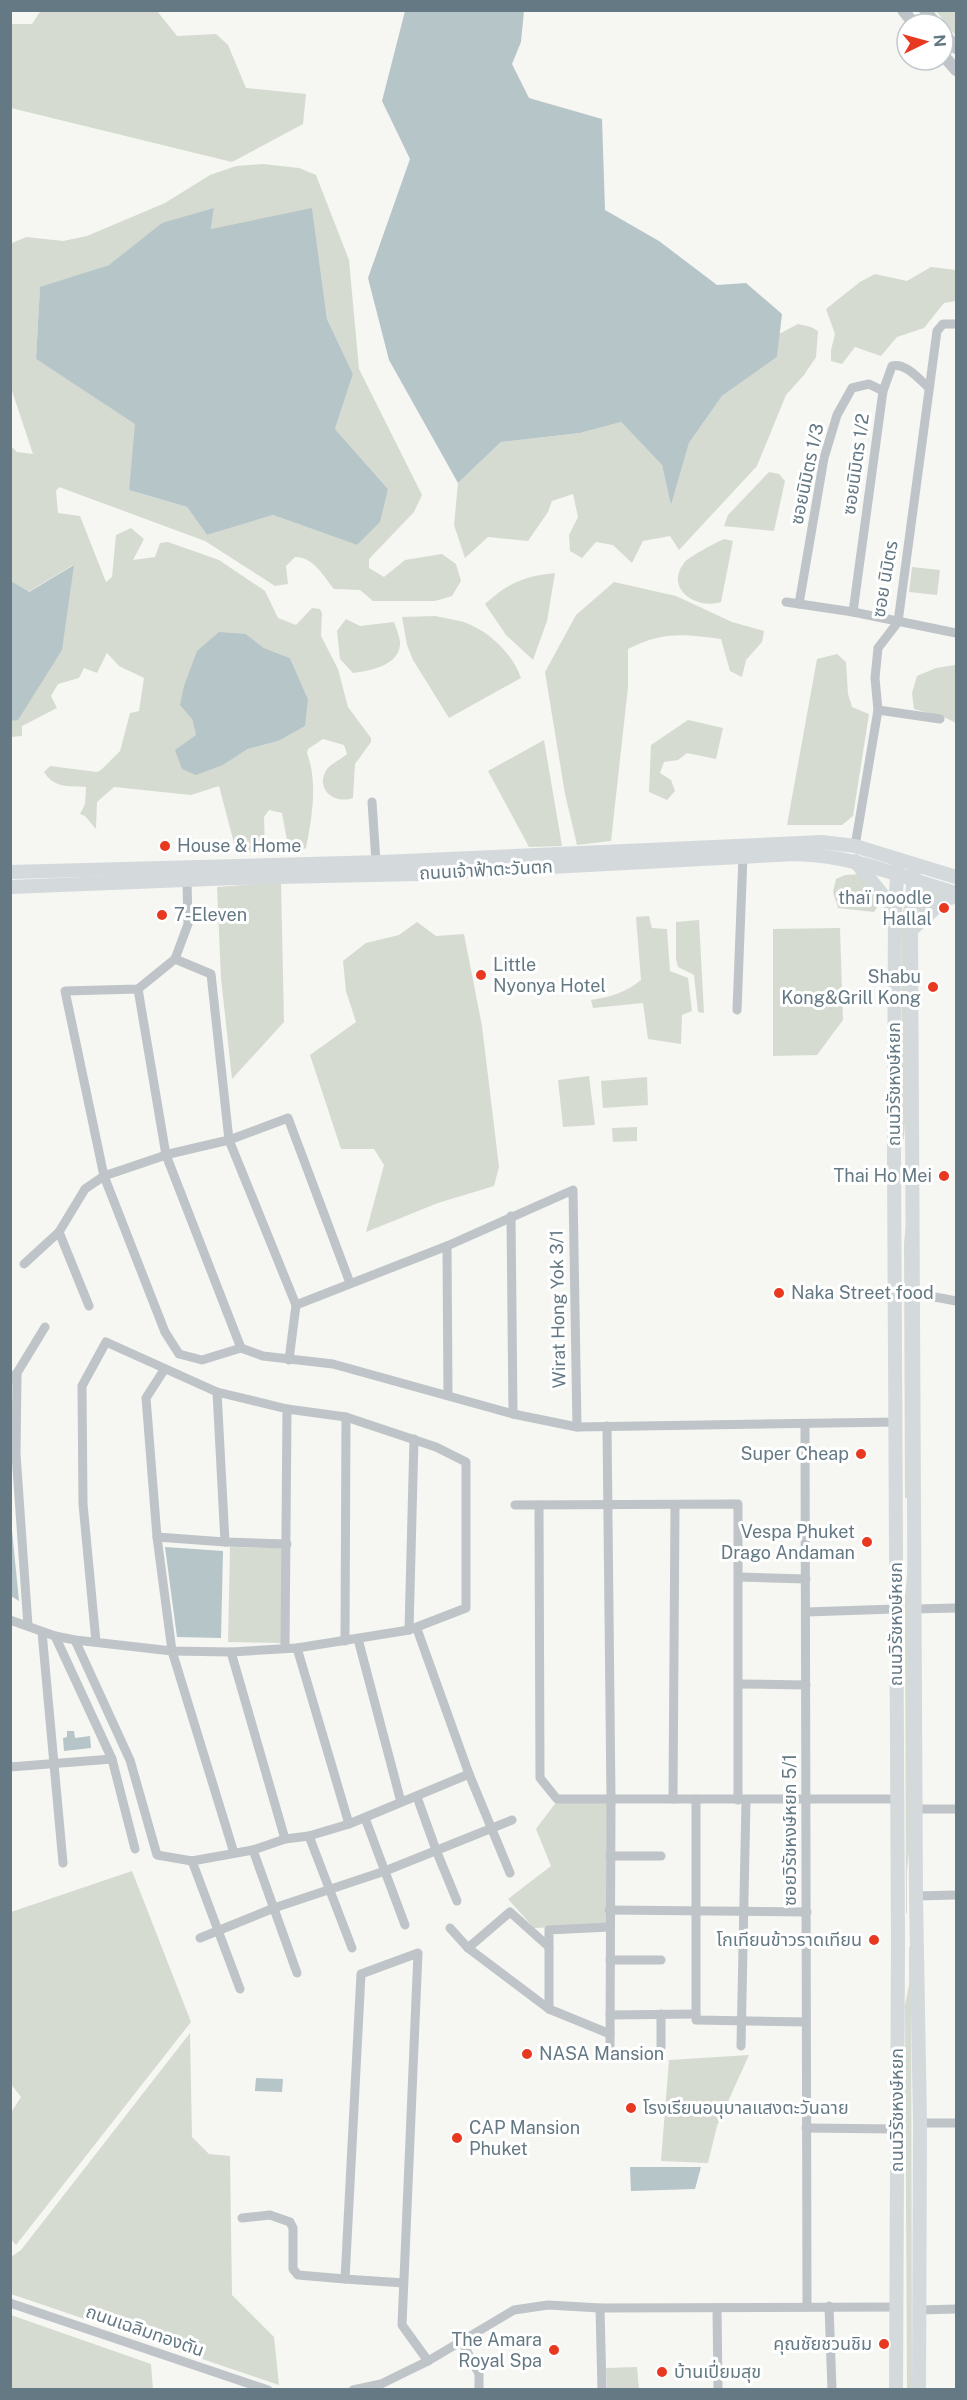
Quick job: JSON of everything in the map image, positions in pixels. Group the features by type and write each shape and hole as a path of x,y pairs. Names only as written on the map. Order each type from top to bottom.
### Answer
{"main road":[{"name":"ถนนเจ้าฟ้าตะวันตก","path":"10,872 525,857 822,842 855,846 957,877"},
{"name":"ถนนเจ้าฟ้าตะวันตก","path":"10,887 420,874 806,854 855,861 957,895"},
{"name":"ถนนวิรัชหงษ์หยก","path":"896,2390 898,1941 894,1156 895,910 898,859"},
{"path":"855,861 895,910"},
{"name":"ถนนวิรัชหงษ์หยก","path":"914,864 911,930 916,1507 916,1896 920,2123 919,2390"},
{"path":"911,930 944,900 957,895"},
{"path":"894,1156 914,1156"},
{"path":"897,1507 916,1507"},
{"path":"898,1941 917,1941"}],"street":[{"name":"ซอย นิมิตร","path":"855,846 878,710 875,678 878,648 898,622 939,326 957,324"},
{"name":"ซอยนิมิตร 1/2","path":"852,612 883,391 892,366 903,366 929,388"},
{"name":"ซอยนิมิตร 1/3","path":"799,604 824,458 837,415 852,388 869,384 883,391"},
{"path":"786,602 852,612 957,633"},
{"path":"878,710 940,719"},
{"path":"372,802 376,862"},
{"path":"737,1010 743,856"},
{"path":"187,881 188,924 175,959 138,989 64,991 104,1176 165,1332 179,1354 202,1360 241,1348 263,1356 333,1364 513,1414 577,1427 897,1422"},
{"path":"175,959 211,974 229,1140 296,1305 289,1360"},
{"path":"138,989 166,1155 241,1348"},
{"path":"24,1264 59,1232 85,1190 104,1176 166,1155 229,1140 288,1118 350,1283"},
{"name":"Wirat Hong Yok 3/1","path":"511,1216 573,1190 577,1427"},
{"path":"296,1305 447,1246 511,1216 513,1414"},
{"path":"59,1232 89,1306"},
{"path":"447,1246 448,1395"},
{"path":"914,1293 957,1301"},
{"path":"28,1626 16,1454 14,1376 45,1327"},
{"path":"10,1620 55,1636 75,1640 172,1651 231,1652 297,1648 413,1630 466,1608 466,1462 436,1447 346,1417 287,1409 217,1392 106,1342 82,1386 83,1504 96,1642"},
{"path":"164,1370 146,1398 157,1537 172,1651 234,1852"},
{"path":"217,1392 225,1542"},
{"path":"285,1648 287,1409"},
{"path":"345,1641 346,1417"},
{"name":"ซอยวิรัชหงษ์หยก 5/1","path":"805,1425 807,2307"},
{"path":"607,1426 610,2050"},
{"path":"414,1439 413,1630 510,1874"},
{"path":"515,1505 738,1503 744,1911 741,2046"},
{"path":"539,1505 540,1778 557,1798 897,1799"},
{"path":"674,1799 675,1505"},
{"path":"157,1537 287,1544"},
{"path":"739,1577 806,1579"},
{"path":"915,1609 957,1608"},
{"path":"806,1612 895,1609"},
{"path":"42,1632 63,1863"},
{"path":"55,1636 112,1759 135,1849"},
{"path":"358,1639 401,1802"},
{"path":"75,1640 130,1760 157,1855 192,1861 253,1850 285,1839 309,1836 365,1818 469,1774"},
{"path":"297,1648 349,1824"},
{"path":"231,1652 285,1839"},
{"path":"739,1684 806,1685"},
{"path":"10,1767 112,1759"},
{"path":"417,1797 457,1901"},
{"path":"696,1800 696,2020 806,2022"},
{"path":"916,1809 957,1809"},
{"path":"365,1818 405,1925"},
{"path":"200,1938 274,1908 385,1871 512,1820"},
{"path":"309,1836 352,1948"},
{"path":"253,1850 297,1973"},
{"path":"610,1856 661,1856"},
{"path":"192,1861 240,1989"},
{"path":"916,1896 957,1895"},
{"path":"609,1910 807,1912"},
{"path":"468,1948 510,1912 549,1947"},
{"path":"450,1928 468,1948 549,2009 610,2034"},
{"path":"549,2009 549,1930 609,1928"},
{"path":"345,2279 361,1974 418,1953 402,2325 428,2361"},
{"path":"610,1960 661,1960"},
{"path":"661,2014 661,2047"},
{"path":"610,2015 696,2014"},
{"path":"920,2123 957,2123"},
{"path":"806,2128 896,2129"},
{"path":"242,2218 270,2215 290,2222 293,2228 293,2269 298,2275 404,2283"},
{"name":"ถนนเฉลิมทองตัน","path":"10,2303 268,2390"},
{"path":"353,2390 381,2384 428,2361 514,2310 548,2305 600,2308 898,2307"},
{"path":"829,2306 832,2390"},
{"path":"600,2308 602,2390"},
{"path":"717,2308 718,2390"},
{"path":"920,2310 957,2309"},
{"path":"461,2340 479,2374 479,2390"}],"shaded area":[{"path":"41,10 157,11 177,36 216,34 228,45 246,88 306,94 303,124 232,162 11,108 11,24 32,24"},
{"path":"405,11 524,11 521,42 512,64 529,98 602,119 605,210 659,241 717,285 746,283 782,314 777,357 722,396 689,443 671,505 662,465 621,422 580,433 501,442 458,483 389,360 368,278 410,159 382,101"},
{"path":"956,11 956,36 955,12 937,12"},
{"path":"263,164 299,168 316,175 349,260 359,369 422,495 414,512 369,559 369,568 384,577 405,560 442,554 456,564 461,581 452,596 435,601 373,601 360,590 334,589 313,564 308,560 295,557 286,566 288,584 275,586 205,541 59,487 56,491 58,513 80,516 106,582 112,577 116,535 131,528 144,539 133,560 155,557 160,543 168,542 219,560 265,591 278,618 296,625 312,608 320,609 322,613 321,636 338,669 348,707 371,738 371,742 355,764 353,798 346,800 333,797 323,783 327,769 347,754 344,745 323,739 308,749 313,800 306,848 302,850 288,846 282,813 269,810 264,817 265,849 258,853 247,852 235,847 219,786 191,795 114,787 97,802 96,829 85,816 80,814 85,804 86,787 57,784 44,772 50,766 97,772 120,751 130,713 139,711 144,678 119,666 107,653 97,673 84,668 79,678 58,684 51,696 57,708 22,726 22,736 11,737 11,721 18,719 73,565 28,592 11,581 10,445 17,452 33,454 11,388 10,244 26,237 63,241 87,236 165,203 210,175 236,166","holes":["214,208 211,230 312,209 327,319 353,374 335,429 388,489 357,545 273,515 207,535 187,507 129,490 136,424 36,359 40,288 109,265","246,634 264,648 290,658 308,699 278,741 248,749 223,765 196,735 192,719"]},
{"path":"214,208 211,229 312,208 327,319 353,374 335,429 388,489 380,522 357,545 273,515 207,535 187,507 129,490 135,424 36,359 40,287 109,265 162,223"},
{"path":"931,267 956,270 956,301 944,303 924,328 897,337 881,356 855,347 842,364 831,361 835,334 826,309 860,282 875,274 907,281"},
{"path":"798,324 818,331 816,357 786,395 757,466 679,550 670,536 643,541 632,563 613,545 596,542 582,558 570,551 569,535 578,517 573,494 552,501 548,512 528,541 488,537 465,558 454,525 458,483 501,442 580,433 621,422 662,465 671,504 689,443 722,396 777,357 779,334"},
{"path":"769,472 779,474 785,481 774,531 724,526 728,515"},
{"path":"724,539 733,541 721,602 712,604 693,600 681,589 678,581 679,572 687,560"},
{"path":"74,565 62,650 18,720 11,721 11,581 29,592"},
{"path":"912,567 940,570 937,595 909,592"},
{"path":"555,573 547,621 533,660 506,635 485,604 502,590 517,582 534,576"},
{"path":"614,582 676,596 732,622 764,631 762,642 746,660 742,677 730,671 721,639 674,635 652,639 628,649 628,687 611,841 577,845 565,794 545,672 576,615"},
{"path":"435,616 464,622 488,635 514,662 521,678 449,718 413,660 407,645 402,617"},
{"path":"346,619 360,626 394,622 400,643 394,658 382,666 353,673 340,659 337,631"},
{"path":"219,632 246,634 264,648 290,658 308,699 305,726 278,741 248,749 223,765 196,775 182,769 175,750 196,735 192,719 180,705 184,686 197,651"},
{"path":"837,654 846,662 848,694 852,707 869,714 853,816 842,825 787,825 817,659"},
{"path":"955,665 956,723 914,709 912,693 917,676 936,668"},
{"path":"688,720 723,728 716,759 687,753 678,760 664,762 660,773 671,780 675,791 667,800 649,792 651,745"},
{"path":"544,740 562,846 529,847 488,771"},
{"path":"864,874 876,894 878,906 874,912 838,908 833,892 836,879 845,875"},
{"path":"281,882 284,1022 232,1079 221,978 217,887"},
{"path":"916,888 943,895 918,917"},
{"path":"905,897 907,897 908,1074 904,1139 902,1139 902,920"},
{"path":"649,916 652,928 667,929 670,971 688,978 692,1011 682,1015 681,1044 648,1039 643,1003 593,1008 591,1000 617,994 641,980 636,917"},
{"path":"699,920 704,1013 698,1012 694,975 678,967 676,959 676,922"},
{"path":"417,922 436,936 464,934 482,1026 499,1167 494,1186 438,1203 366,1232 384,1165 374,1149 341,1149 310,1055 356,1022 346,991 343,961 366,943 399,935"},
{"path":"840,928 843,1020 817,1055 773,1056 773,929"},
{"path":"589,1076 595,1125 563,1127 558,1080"},
{"path":"647,1077 648,1105 603,1108 601,1081"},
{"path":"637,1127 637,1141 613,1142 612,1128"},
{"path":"908,1207 907,1498 905,1498 904,1243"},
{"path":"11,1520 19,1601 11,1596"},
{"path":"165,1547 223,1551 221,1638 177,1637"},
{"path":"230,1547 283,1548 282,1643 228,1642"},
{"path":"908,1568 910,1842 906,1913 905,1596"},
{"path":"67,1731 74,1731 75,1738 90,1736 91,1748 64,1751 63,1738 67,1737"},
{"path":"557,1801 608,1802 607,1925 534,1928 508,1899 551,1866 536,1829"},
{"path":"132,1871 191,2022 16,2245 10,2238 10,2114 21,2097 11,2084 11,1912"},
{"path":"909,1947 911,1947 912,2389 907,2390 905,2005 909,1985"},
{"path":"190,2033 192,2137 209,2154 230,2156 232,2295 274,2337 279,2385 11,2294 11,2257 21,2250"},
{"path":"749,2055 717,2126 708,2163 661,2161 669,2060"},
{"path":"256,2078 283,2079 282,2092 255,2091"},
{"path":"630,2167 701,2167 695,2189 631,2191"},
{"path":"11,2315 151,2364 153,2389 11,2389"},
{"path":"637,2367 639,2389 607,2389 606,2368"}],"place":[{"name":"House & Home","path":"165,846"},
{"name":"thaï noodle Hallal","path":"944,908"},
{"name":"7-Eleven","path":"162,915"},
{"name":"Little Nyonya Hotel","path":"481,975"},
{"name":"Shabu Kong&Grill Kong","path":"933,987"},
{"name":"Thai Ho Mei","path":"944,1176"},
{"name":"Naka Street food","path":"779,1293"},
{"name":"Super Cheap","path":"861,1454"},
{"name":"Vespa Phuket Drago Andaman","path":"867,1542"},
{"name":"โกเทียนข้าวราดเทียน","path":"874,1940"},
{"name":"NASA Mansion","path":"527,2054"},
{"name":"โรงเรียนอนุบาลแสงตะวันฉาย","path":"631,2108"},
{"name":"CAP Mansion Phuket","path":"457,2138"},
{"name":"คุณชัยชวนชิม","path":"884,2344"},
{"name":"The Amara Royal Spa","path":"554,2350"},
{"name":"บ้านเปี่ยมสุข","path":"662,2372"}]}
